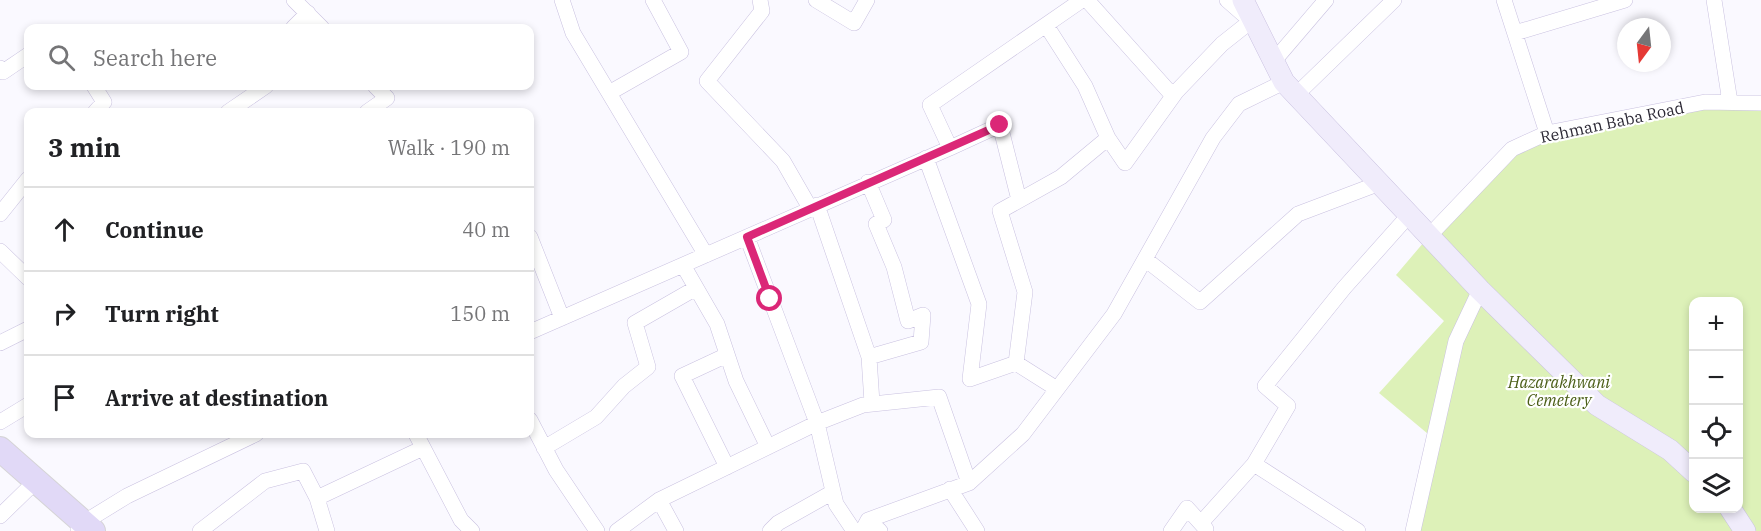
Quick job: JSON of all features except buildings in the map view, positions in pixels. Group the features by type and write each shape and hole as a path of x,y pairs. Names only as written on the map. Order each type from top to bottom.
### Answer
{"main road":[{"path":"1243,0 1251,21 1290,88 1480,290 1597,405 1670,450 1689,467"},
{"path":"0,449 84,528"},
{"path":"1733,513 1745,531"}],"street":[{"path":"294,0 318,24"},
{"path":"562,0 573,33 706,255"},
{"path":"609,93 681,52 653,0"},
{"path":"760,0 762,11 707,81 783,161 813,206 869,357 872,404"},
{"path":"816,0 854,23 867,0"},
{"path":"950,148 930,105 1085,0 1173,96"},
{"path":"1046,25 1085,86 1108,138 1125,162 1173,96 1222,44 1251,21 1227,0"},
{"path":"1273,62 1326,0"},
{"path":"865,525 969,483 1023,434 1114,314 1213,138 1239,104 1290,88 1394,0"},
{"path":"1504,0 1547,133"},
{"path":"1515,33 1625,0"},
{"path":"1714,0 1730,102"},
{"path":"297,24 308,13"},
{"path":"0,68 3,72 24,58"},
{"path":"96,90 104,102 99,108"},
{"path":"234,108 260,90"},
{"path":"373,108 387,98 379,90"},
{"name":"Rehman Baba Road","path":"1430,235 1512,149 1547,133 1705,102 1761,103"},
{"path":"534,328 562,318 1000,125 1019,200"},
{"path":"1016,363 1025,292 1000,211 1061,177 1108,138"},
{"path":"926,158 979,304 970,379 1016,363"},
{"path":"868,182 884,220 876,224 894,267 908,321 923,315 921,342 869,357"},
{"path":"1145,259 1200,302 1298,214 1380,183"},
{"path":"0,214 24,184"},
{"path":"1171,531 1187,508 1205,527 1254,464 1288,406 1265,386 1344,288 1410,214"},
{"path":"747,237 817,423 836,504 854,531"},
{"path":"534,247 562,318"},
{"path":"0,251 24,274"},
{"path":"683,265 717,324 736,381 768,447"},
{"path":"544,448 596,417 624,386 648,367 635,323 696,288"},
{"path":"1413,531 1456,341 1480,290"},
{"path":"0,343 24,331"},
{"path":"727,355 682,376 728,467"},
{"path":"1016,363 1057,389"},
{"path":"617,531 660,500 817,423 863,405 939,397 969,483"},
{"path":"0,422 24,407"},
{"path":"534,428 544,448 597,531"},
{"path":"84,528 128,496 232,438"},
{"path":"317,498 419,441 461,520 472,531"},
{"path":"1254,464 1358,531"},
{"path":"200,531 265,482 303,471 317,498 327,531"},
{"path":"0,516 36,482"},
{"path":"950,489 977,531"},
{"path":"770,531 778,523 833,492"},
{"path":"660,500 676,531"},
{"path":"865,525 880,531"}],"green space":[{"name":"Hazarakhwani Cemetery","path":"1705,102 1761,103 1761,531 1413,531 1434,439 1379,393 1444,321 1396,275 1430,235 1512,149"}],"route":[{"path":"770,299 747,237 1000,125"}]}
